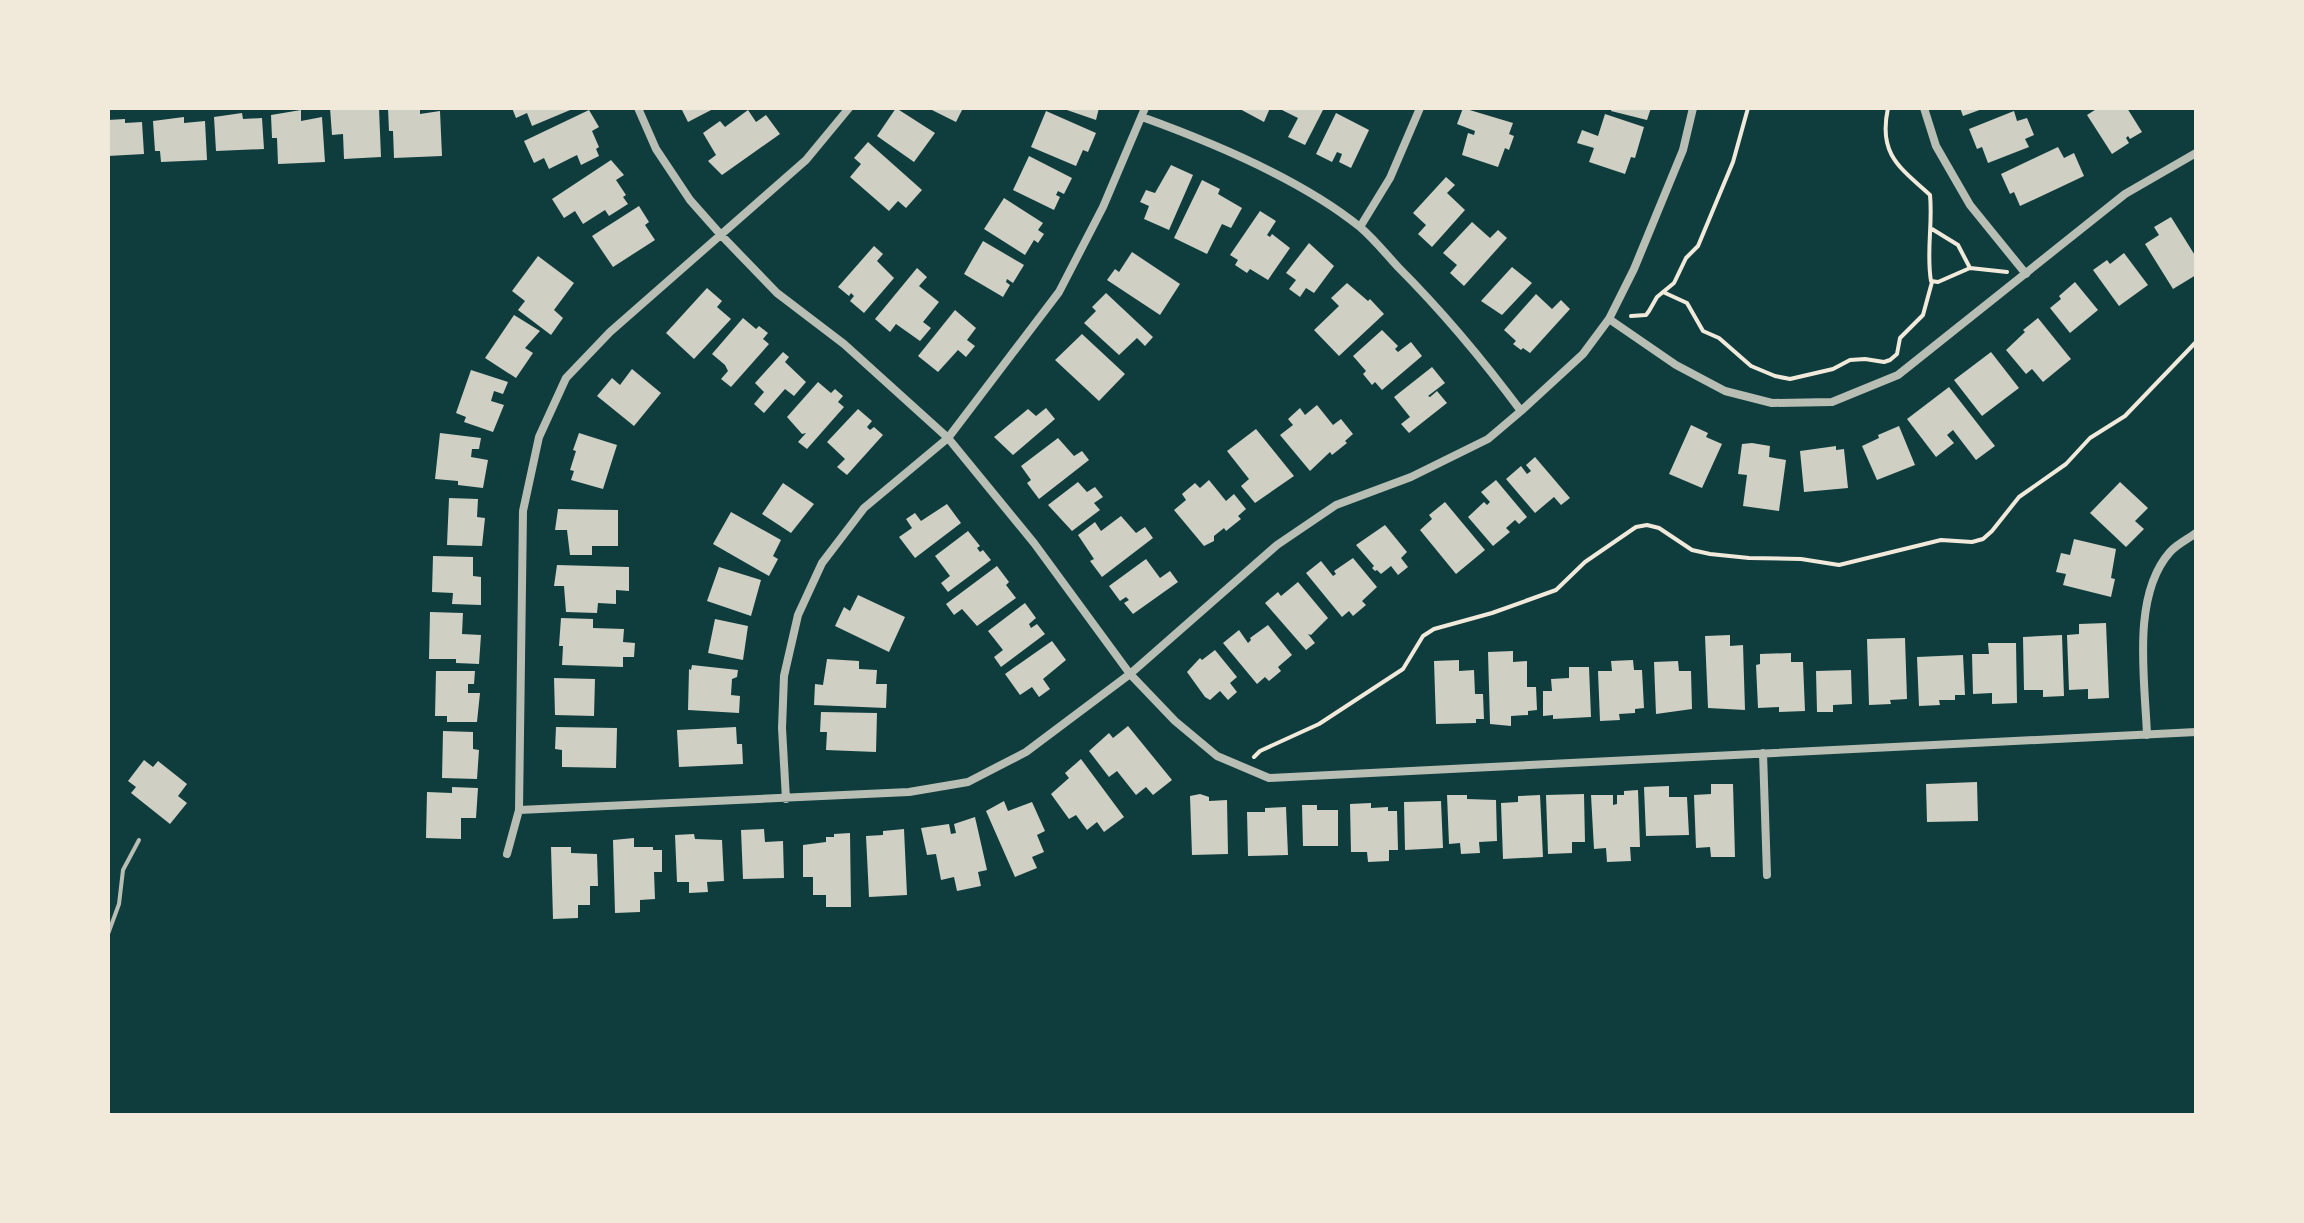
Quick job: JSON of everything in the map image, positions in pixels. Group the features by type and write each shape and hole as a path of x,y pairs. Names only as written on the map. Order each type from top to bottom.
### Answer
{"street":[{"path":"638,108 656,149 690,200 777,293 844,344 948,438 1034,543 1130,674 1175,721 1217,756 1269,778 2196,732"},
{"path":"507,854 519,810 523,511 539,437 566,378 610,332 806,160 849,108"},
{"path":"1360,227 1390,178 1420,108"},
{"path":"519,810 909,792 968,782 1026,752 1130,674 1277,545 1336,505 1411,477 1488,439 1583,354 1609,319 1634,269 1683,150 1693,108"},
{"path":"1924,108 1936,146 1970,205 2026,274"},
{"path":"786,799 782,728 784,676 798,615 822,563 864,508 948,438 1059,292 1103,207 1144,112 1216,144 1302,189 1360,227 1423,292 1488,367 1521,411"},
{"path":"1609,319 1676,365 1725,391 1772,403 1832,402 1898,375 2125,194 2196,153"},
{"path":"2147,735 2143,617 2154,578 2171,551 2196,533"},
{"path":"1763,753 1767,875"}],"lane":[{"path":"108,934 119,904 123,870 139,840"}],"path":[{"path":"1609,319 1646,315 1674,283 1686,258 1698,246 1733,162 1748,108"},
{"path":"1663,292 1687,303 1703,331 1719,338 1751,366 1782,379 1833,369 1850,360 1890,360 1897,354 1900,338 1923,315 1932,282 1928,252 1932,229 1930,195 1889,154 1886,139 1888,108"},
{"path":"1932,229 1958,245 1970,268"},
{"path":"1932,282 1970,268 2026,274"},
{"path":"1243,767 1260,751 1319,724 1403,669 1423,636 1434,629 1492,613 1556,590 1585,562 1636,527 1647,525 1659,528 1692,550 1710,554 1801,559 1839,565 1941,540 1972,542 1983,539 2019,497 2066,464 2100,431 2125,416 2196,342"}],"building":[{"path":"330,108 379,108 381,157 344,159 343,134 332,135"},
{"path":"388,108 420,108 420,114 440,111 442,156 394,158"},
{"path":"512,108 575,108 532,126 527,113 516,118"},
{"path":"681,108 715,108 688,122"},
{"path":"896,108 935,133 914,162 877,136"},
{"path":"928,108 963,108 956,122"},
{"path":"1061,108 1099,108 1096,120"},
{"path":"1238,108 1270,108 1264,122"},
{"path":"1283,108 1324,108 1305,145 1288,137 1298,118"},
{"path":"1463,108 1513,123 1509,134 1514,136 1509,150 1505,148 1498,167 1462,155 1468,133 1474,135 1475,131 1457,124"},
{"path":"1612,108 1651,108 1647,120 1611,111"},
{"path":"1960,108 1985,108 1963,116"},
{"path":"2098,108 2127,108 2142,132 2130,139 2128,136 2129,143 2112,154 2087,115"},
{"path":"301,110 301,121 322,117 325,162 278,164 277,138 272,138 271,115"},
{"path":"589,110 599,127 592,131 599,147 596,149 599,156 581,165 577,155 549,169 544,158 534,163 524,141"},
{"path":"748,110 756,122 766,115 780,134 722,175 708,161 716,155 703,133 720,121 725,127"},
{"path":"1046,111 1096,133 1088,152 1083,150 1076,166 1031,147"},
{"path":"2014,111 2017,121 2027,118 2034,135 2025,139 2029,147 1988,163 1982,147 1977,149 1969,129"},
{"path":"242,113 243,119 262,118 264,149 216,151 214,117"},
{"path":"1336,113 1369,130 1351,168 1339,162 1342,154 1337,152 1332,162 1316,154"},
{"path":"1605,114 1644,127 1635,158 1631,157 1625,174 1589,162 1594,148 1577,143 1582,130 1598,136"},
{"path":"184,117 184,123 205,121 207,160 161,162 160,151 155,151 153,121"},
{"path":"125,119 125,123 142,122 144,154 108,156 108,120"},
{"path":"868,142 922,190 906,208 898,201 889,211 850,177 861,164 854,158"},
{"path":"2058,147 2064,158 2074,153 2084,176 2020,206 2014,192 2010,194 2001,174"},
{"path":"1029,156 1072,178 1064,194 1058,191 1056,195 1060,197 1054,210 1013,190"},
{"path":"611,160 624,175 616,180 628,204 609,216 605,210 583,224 575,211 564,218 552,199"},
{"path":"1171,165 1193,175 1169,230 1144,219 1149,206 1140,202 1146,190 1155,193"},
{"path":"1446,177 1455,185 1447,193 1465,210 1432,247 1418,234 1426,225 1413,213"},
{"path":"1202,180 1220,189 1218,194 1242,208 1231,228 1222,224 1207,254 1174,238"},
{"path":"1004,198 1043,223 1038,230 1044,234 1038,243 1034,240 1025,255 984,229"},
{"path":"639,206 649,222 645,225 655,240 613,267 592,236"},
{"path":"1260,211 1276,221 1267,235 1270,237 1272,234 1290,248 1268,280 1250,269 1247,273 1235,265 1238,260 1230,255"},
{"path":"2171,217 2196,257 2196,275 2173,289 2145,244 2159,235 2154,227"},
{"path":"1472,222 1490,238 1498,230 1507,238 1464,286 1450,273 1457,265 1443,253"},
{"path":"983,241 1024,265 1013,283 1007,279 1010,285 1003,297 964,274"},
{"path":"1309,243 1334,266 1314,293 1306,288 1300,297 1289,289 1296,280 1286,273"},
{"path":"874,246 883,254 877,261 894,278 864,313 850,301 854,296 851,293 849,296 838,287"},
{"path":"1132,252 1180,284 1160,315 1107,280 1115,269 1119,272"},
{"path":"2124,253 2148,285 2119,306 2093,270 2107,260 2110,264"},
{"path":"538,256 574,283 554,310 563,318 551,335 518,310 525,301 512,291"},
{"path":"1512,267 1532,283 1502,315 1481,301"},
{"path":"917,268 927,277 919,286 939,302 923,322 931,328 920,341 896,324 890,332 875,319"},
{"path":"2075,282 2098,310 2070,333 2050,308"},
{"path":"1347,283 1368,301 1370,299 1384,314 1339,356 1314,330 1339,306 1331,298"},
{"path":"707,288 722,301 717,307 731,319 694,359 666,333"},
{"path":"1106,293 1153,337 1145,346 1137,338 1119,355 1084,323 1096,311 1092,307"},
{"path":"1536,294 1552,309 1561,300 1570,309 1530,353 1513,344 1516,341 1504,330"},
{"path":"955,310 976,328 967,340 975,346 966,357 958,350 938,372 918,356"},
{"path":"514,315 540,331 525,348 533,353 516,378 485,358"},
{"path":"743,318 756,329 759,326 768,333 763,339 769,344 731,387 721,379 728,371 725,365 712,354"},
{"path":"2038,318 2071,359 2043,382 2032,369 2026,374 2006,350"},
{"path":"1382,330 1398,346 1395,349 1398,352 1411,342 1422,356 1382,390 1375,382 1372,385 1363,374 1366,371 1353,356"},
{"path":"1082,334 1125,374 1099,401 1055,360"},
{"path":"783,352 789,357 785,362 806,382 794,396 785,389 764,413 754,404 764,392 755,383"},
{"path":"1991,352 2019,388 1982,416 1954,380"},
{"path":"1432,367 1445,383 1428,396 1437,391 1447,403 1409,433 1401,424 1410,417 1394,397"},
{"path":"632,369 661,393 634,426 597,396 612,378 620,385"},
{"path":"471,370 508,382 503,394 494,391 491,401 504,405 493,432 464,422 466,417 456,413"},
{"path":"818,382 831,393 835,389 843,396 838,402 844,407 807,449 798,442 806,433 802,434 787,417"},
{"path":"1949,387 1995,446 1976,460 1953,430 1947,435 1954,443 1936,457 1907,419"},
{"path":"1317,405 1333,425 1341,419 1353,434 1345,441 1347,443 1332,455 1330,452 1310,471 1280,435 1293,425 1288,419 1300,408 1305,415"},
{"path":"1046,408 1055,419 1013,455 994,437 1028,409 1036,416"},
{"path":"858,409 872,421 867,427 870,430 874,427 883,435 847,475 837,467 845,459 827,442"},
{"path":"1691,425 1722,444 1702,488 1669,474"},
{"path":"1899,426 1915,465 1877,480 1862,446"},
{"path":"1256,429 1294,476 1255,503 1241,486 1249,479 1227,451"},
{"path":"440,433 481,438 479,449 472,449 471,457 488,460 483,488 435,479"},
{"path":"579,433 617,445 603,489 571,480 574,471 570,470 576,451 573,450"},
{"path":"1058,438 1074,456 1082,451 1089,460 1039,499 1027,483 1031,480 1021,466"},
{"path":"1742,444 1770,446 1769,457 1786,460 1779,511 1743,506 1747,475 1738,474"},
{"path":"1836,446 1836,450 1844,449 1848,488 1804,492 1800,451"},
{"path":"1535,457 1570,498 1561,505 1554,497 1535,513 1506,479 1521,466 1527,474 1531,471 1526,465"},
{"path":"1209,480 1226,501 1234,494 1246,509 1238,516 1241,519 1226,531 1224,528 1214,536 1214,541 1204,546 1174,510 1186,500 1182,494 1195,483 1200,488"},
{"path":"1496,480 1527,517 1519,524 1515,520 1506,528 1510,532 1493,546 1468,517 1484,502 1487,505 1490,502 1481,492"},
{"path":"1078,482 1087,492 1095,487 1103,497 1094,503 1100,510 1072,531 1048,505"},
{"path":"2120,482 2148,508 2135,521 2144,529 2126,547 2090,513"},
{"path":"783,483 814,504 791,533 762,514"},
{"path":"449,498 478,499 477,517 485,518 482,546 447,545"},
{"path":"1445,502 1485,550 1456,574 1420,530 1432,519 1429,515"},
{"path":"947,504 961,523 915,558 899,537 912,528 906,519 915,513 921,521"},
{"path":"558,509 618,510 618,546 592,546 592,555 570,555 567,530 555,530"},
{"path":"731,512 781,540 773,556 778,559 769,576 713,544"},
{"path":"1121,516 1136,533 1145,527 1153,538 1102,577 1090,561 1094,559 1078,535 1095,522 1101,531"},
{"path":"1385,525 1407,552 1401,558 1408,567 1398,575 1391,566 1381,574 1375,571 1356,545"},
{"path":"968,531 980,546 977,548 980,552 983,550 991,560 948,592 941,583 950,576 935,556"},
{"path":"2074,539 2116,549 2111,597 2063,585 2066,574 2056,572 2061,553 2070,555"},
{"path":"433,556 473,557 473,576 481,577 481,605 452,604 453,593 432,592"},
{"path":"1353,558 1377,587 1362,601 1366,605 1353,616 1349,611 1342,617 1306,573 1321,561 1333,576 1336,574 1334,571"},
{"path":"1146,559 1160,578 1170,571 1178,582 1133,614 1124,603 1129,600 1126,597 1120,601 1109,586"},
{"path":"557,565 629,567 629,591 616,590 616,604 598,603 597,613 566,612 564,586 554,586"},
{"path":"997,566 1016,598 977,626 962,609 954,615 946,604"},
{"path":"719,567 761,580 751,616 707,601"},
{"path":"1298,582 1328,618 1311,635 1308,634 1315,643 1306,650 1265,603 1278,592 1281,596"},
{"path":"858,595 905,617 889,652 835,626 844,607 850,611"},
{"path":"1025,603 1036,618 1029,624 1031,628 1037,624 1045,634 1001,667 994,657 1003,650 988,631"},
{"path":"430,612 463,613 462,634 481,635 479,664 456,663 456,659 429,659"},
{"path":"561,618 593,619 593,628 624,629 623,642 635,643 634,657 623,657 623,667 562,665 563,646 559,646"},
{"path":"715,619 748,626 743,660 708,653"},
{"path":"2106,623 2109,698 2088,699 2088,689 2069,690 2067,635 2079,634 2079,624"},
{"path":"1268,625 1292,655 1278,667 1281,671 1269,681 1265,677 1257,684 1223,643 1239,630 1248,643"},
{"path":"1730,635 1730,646 1743,645 1745,710 1708,708 1705,636"},
{"path":"2062,635 2064,696 2043,697 2043,690 2024,690 2023,637"},
{"path":"1905,638 1907,699 1890,700 1891,704 1869,705 1867,639"},
{"path":"1052,641 1066,660 1043,679 1050,689 1039,697 1032,687 1020,695 1005,674"},
{"path":"1988,643 2016,643 2017,703 1992,704 1992,693 1973,694 1972,654 1989,654"},
{"path":"1215,650 1237,677 1230,683 1237,692 1228,700 1220,691 1210,700 1205,697 1187,672 1200,658 1202,660"},
{"path":"1513,651 1513,662 1527,661 1527,687 1536,687 1537,710 1528,711 1528,715 1511,716 1511,726 1490,724 1488,652"},
{"path":"1791,653 1791,662 1803,662 1805,711 1779,712 1779,707 1758,708 1756,665 1760,664 1760,654"},
{"path":"1963,655 1965,695 1955,695 1955,700 1939,700 1940,705 1919,706 1917,657"},
{"path":"827,659 859,661 859,669 877,670 876,684 887,684 886,708 814,705 815,684 823,685"},
{"path":"1459,660 1459,671 1474,670 1475,694 1483,694 1484,719 1476,719 1476,723 1436,724 1434,661"},
{"path":"1633,660 1634,670 1642,670 1644,708 1635,709 1635,713 1619,714 1620,720 1600,721 1598,671 1612,671 1611,661"},
{"path":"1678,661 1679,671 1691,671 1692,709 1656,714 1654,662"},
{"path":"692,665 738,670 737,677 732,679 731,695 740,696 739,713 688,710 689,669"},
{"path":"1569,667 1589,667 1591,717 1553,719 1553,715 1543,716 1543,691 1552,691 1551,679 1569,678"},
{"path":"1851,670 1852,704 1833,705 1833,712 1817,712 1816,671"},
{"path":"436,671 475,671 474,684 468,684 468,693 480,693 477,722 447,722 447,716 435,716"},
{"path":"554,678 595,679 594,716 555,715"},
{"path":"821,712 877,713 876,752 826,750 827,732 820,732"},
{"path":"1128,726 1172,780 1153,795 1146,787 1136,795 1117,771 1109,777 1089,751 1109,733 1113,738"},
{"path":"556,727 617,728 616,768 562,767 562,750 555,749"},
{"path":"736,727 737,744 742,744 743,764 679,767 677,730"},
{"path":"443,731 473,732 473,749 479,750 477,779 442,778"},
{"path":"1081,759 1124,817 1104,832 1097,822 1087,830 1076,815 1069,819 1051,794 1069,778 1065,773"},
{"path":"144,760 153,767 158,761 187,784 178,796 187,803 170,824 131,793 136,787 128,781"},
{"path":"1977,782 1978,821 1927,822 1926,784"},
{"path":"1711,784 1733,784 1735,857 1711,857 1710,847 1696,848 1694,795 1711,794"},
{"path":"1669,786 1669,797 1687,797 1689,835 1646,836 1644,787"},
{"path":"452,787 478,788 476,818 461,818 461,839 426,838 427,792 452,793"},
{"path":"1638,790 1640,847 1630,847 1631,861 1607,862 1606,848 1594,849 1591,795 1613,795 1613,805 1617,804 1617,795"},
{"path":"1200,794 1209,797 1209,801 1227,800 1228,854 1192,855 1190,796"},
{"path":"1584,794 1585,842 1572,842 1572,853 1548,854 1546,795"},
{"path":"1447,795 1496,800 1497,841 1479,842 1480,853 1461,854 1460,843 1449,844"},
{"path":"1540,795 1543,857 1503,859 1501,803 1518,802 1518,796"},
{"path":"1004,801 1008,811 1032,802 1045,831 1037,835 1044,852 1032,857 1037,868 1015,877 986,811"},
{"path":"1441,801 1443,848 1405,850 1404,802"},
{"path":"1371,803 1371,808 1388,807 1388,811 1397,811 1398,850 1389,850 1389,861 1368,862 1367,852 1351,852 1350,804"},
{"path":"1302,805 1317,805 1317,810 1338,810 1338,846 1303,846"},
{"path":"1286,807 1288,855 1248,856 1247,812"},
{"path":"975,817 987,870 978,872 981,886 957,891 954,877 941,880 936,854 927,855 921,828 949,824 951,834 956,833 954,824"},
{"path":"764,829 765,842 783,841 784,878 743,879 741,830"},
{"path":"904,829 907,895 869,897 866,836"},
{"path":"850,833 851,907 826,907 826,895 813,895 813,877 803,877 803,845 826,842 826,837 834,837 834,834"},
{"path":"694,834 695,839 722,840 724,881 707,882 708,892 689,893 689,882 677,882 675,835"},
{"path":"634,838 634,847 662,850 662,872 654,872 655,899 640,900 640,912 615,913 613,840"},
{"path":"551,847 571,847 571,853 597,854 598,886 590,886 590,905 578,905 578,918 553,919"}]}
